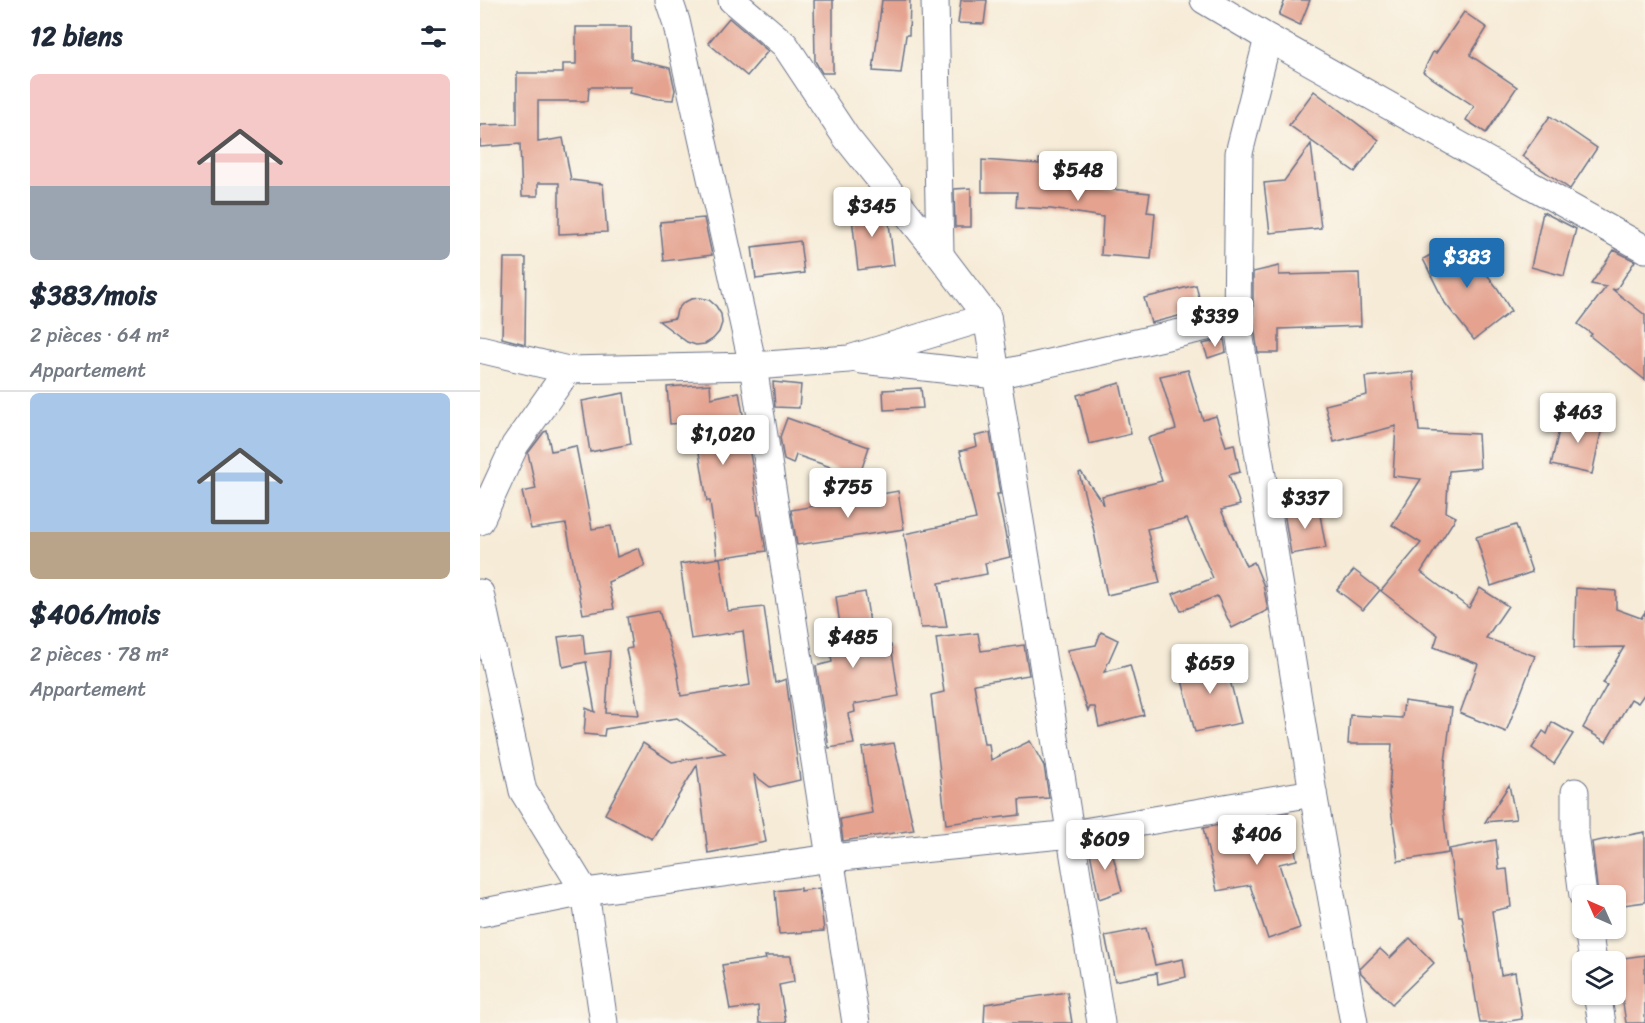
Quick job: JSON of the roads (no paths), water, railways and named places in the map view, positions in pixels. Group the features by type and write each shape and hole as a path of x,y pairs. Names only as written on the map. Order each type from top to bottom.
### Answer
{"street":[{"path":"669,0 676,21 753,366 856,1023"},
{"path":"732,0 785,45 846,137 987,317 1101,1023"},
{"path":"935,0 940,255"},
{"path":"1204,0 1645,249"},
{"path":"1268,38 1239,153 1237,320 1313,793 1354,1023"},
{"path":"849,359 987,317"},
{"path":"480,349 568,369 753,366 849,359 996,375 1237,320"},
{"path":"480,521 515,445 568,369"},
{"path":"480,593 524,791 585,892 604,1023"},
{"path":"1575,792 1575,834 1582,885"},
{"path":"480,913 585,892 831,858 1072,834 1313,793"},
{"path":"1600,1005 1602,1023"}]}
